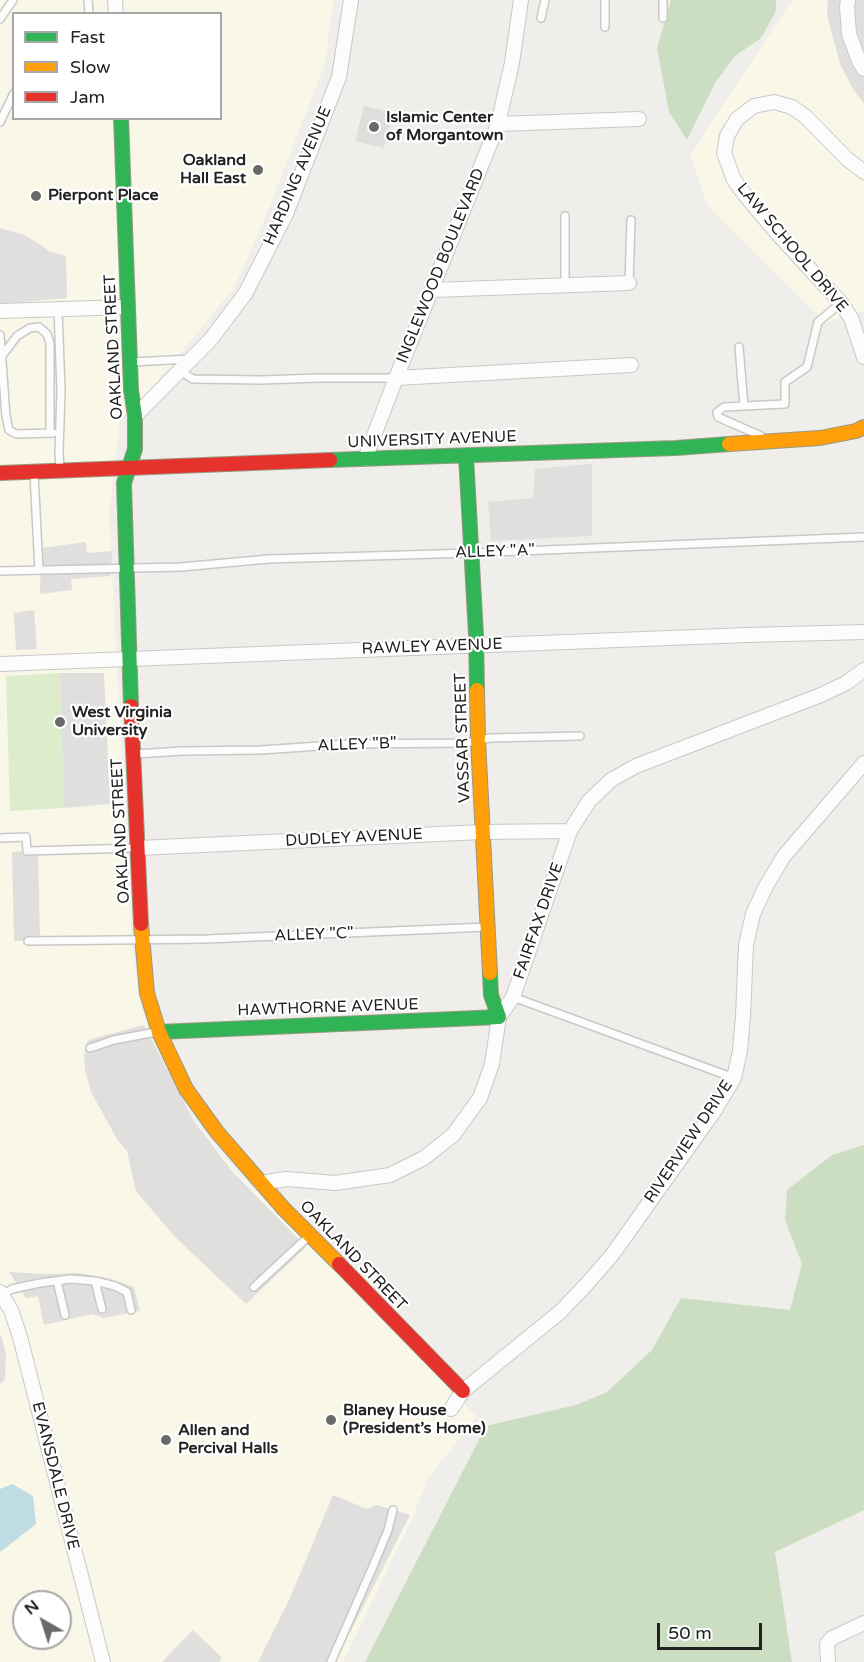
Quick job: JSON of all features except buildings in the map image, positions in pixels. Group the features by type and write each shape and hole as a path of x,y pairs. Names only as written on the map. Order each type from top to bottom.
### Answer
{"street":[{"name":"HARDING AVENUE","path":"135,416 211,339 245,294 286,214 339,77 351,0"},
{"name":"INGLEWOOD BOULEVARD","path":"365,459 498,124 512,63 521,0"},
{"path":"848,0 849,34 864,69"},
{"name":"LAW SCHOOL DRIVE","path":"864,172 847,159 806,117 792,107 774,102 754,106 737,119 727,136 724,153 734,180 771,226 841,303 850,318 864,357"},
{"path":"498,124 639,119"},
{"name":"OAKLAND STREET","path":"121,120 131,390 135,416 135,449 124,483 133,754 142,939 147,993 159,1032 186,1089 201,1110 261,1183 463,1391"},
{"path":"432,290 629,283"},
{"path":"0,311 128,307"},
{"path":"396,378 631,365"},
{"name":"UNIVERSITY AVENUE","path":"0,473 676,448 820,438 860,429"},
{"name":"VASSAR STREET","path":"466,456 487,927 491,995 499,1017"},
{"name":"RAWLEY AVENUE","path":"0,664 864,632"},
{"name":"FAIRFAX DRIVE","path":"261,1183 286,1179 335,1183 390,1175 424,1158 453,1135 480,1098 492,1064 499,1017 513,997 570,831 589,801 611,780 636,766 821,695 846,683 864,670"},
{"name":"RIVERVIEW DRIVE","path":"451,1409 463,1391 560,1312 585,1286 612,1255 715,1110 734,1078 740,1052 746,945 753,914 766,885 784,855 864,763"},
{"name":"DUDLEY AVENUE","path":"138,848 482,832 570,831"},
{"name":"HAWTHORNE AVENUE","path":"159,1032 499,1017"},
{"name":"EVANSDALE DRIVE","path":"1,1293 11,1310 20,1337 103,1662"},
{"path":"828,1662 827,1644 832,1638 864,1623"}],"lane":[{"path":"0,19 13,0"},
{"path":"541,18 546,0"},
{"path":"605,0 605,27"},
{"path":"663,0 663,18"},
{"path":"0,122 12,97"},
{"path":"565,216 565,285"},
{"path":"629,283 631,220"},
{"path":"773,442 717,417 717,412 724,406 785,404 785,382 807,367 818,322 841,303"},
{"path":"58,309 61,470"},
{"path":"2,356 17,336 30,328 39,327 47,334 50,343 50,433"},
{"path":"0,335 9,430 16,434 61,434"},
{"path":"740,347 744,406"},
{"path":"130,362 192,359"},
{"path":"180,371 193,379 396,378"},
{"path":"34,472 39,570"},
{"name":"ALLEY \"A\"","path":"0,571 182,567 269,559 864,537"},
{"name":"ALLEY \"B\"","path":"133,754 182,750 261,750 348,744 465,743 490,738 580,736"},
{"path":"0,838 26,837 27,851 138,848"},
{"name":"ALLEY \"C\"","path":"28,940 207,939 487,927"},
{"path":"513,997 734,1078"},
{"path":"90,1048 159,1032"},
{"path":"254,1287 310,1235"},
{"path":"1,1293 70,1279 95,1281 127,1292 131,1310"},
{"path":"57,1281 65,1315"},
{"path":"95,1281 102,1310"},
{"path":"331,1662 388,1530 393,1510"}],"shaded area":[{"name":"West Virginia University","path":"0,0 334,0 324,67 262,225 234,288 168,369 120,421 109,514 131,929 138,993 146,1023 195,1120 234,1169 477,1417 428,1478 413,1517 343,1662 0,1662"},
{"path":"792,0 864,0 864,311 826,323 708,206 690,156"},
{"path":"828,0 864,0 864,104 840,64 827,15"},
{"name":"Islamic Center of Morgantown","path":"364,106 393,113 384,148 355,141"},
{"path":"0,228 25,235 51,252 66,256 67,298 0,304"},
{"path":"592,464 592,536 491,541 488,502 533,498 535,469"},
{"path":"86,542 87,553 112,551 111,576 71,579 72,590 40,594 41,548"},
{"path":"34,610 37,649 16,650 14,613"},
{"path":"60,673 104,673 110,804 64,808"},
{"path":"38,851 40,940 14,941 12,852"},
{"path":"144,1025 194,1121 231,1170 306,1247 246,1304 175,1237 136,1191 127,1151 117,1139 91,1092 85,1070 84,1056 87,1042"},
{"path":"9,1272 78,1273 109,1278 134,1287 140,1311 104,1318 92,1314 44,1325 38,1296 26,1298"},
{"path":"0,1335 6,1355 5,1379 0,1384"},
{"path":"333,1495 367,1509 377,1505 410,1515 335,1662 258,1662 290,1598"},
{"path":"193,1630 222,1658 219,1662 162,1662"}],"green space":[{"path":"671,0 776,0 776,11 761,38 735,56 715,83 687,140 669,112 657,48"},
{"path":"60,673 64,808 10,811 6,676"},
{"path":"864,1145 864,1510 775,1552 792,1662 365,1662 486,1426 576,1405 607,1392 652,1350 681,1298 790,1310 802,1264 785,1220 787,1190 832,1155"}],"water":[{"path":"12,1484 33,1496 36,1524 0,1552 0,1489"}],"traffic: fast":[{"path":"121,120 131,390 135,416 135,449 124,483 131,706"},
{"path":"330,460 676,448 729,444"},
{"path":"466,456 477,690"},
{"path":"159,1032 499,1017 491,995 490,973"}],"traffic: slow":[{"path":"729,444 820,438 856,431 864,427"},
{"path":"477,690 490,973"},
{"path":"141,924 147,993 159,1032 186,1089 217,1132 283,1208 339,1264"}],"traffic: jam":[{"path":"0,473 330,460"},
{"path":"131,706 141,924"},
{"path":"339,1264 463,1391"}],"place":[{"name":"Islamic Center of Morgantown","path":"374,127"},
{"name":"Oakland Hall East","path":"258,170"},
{"name":"Pierpont Place","path":"36,196"},
{"name":"West Virginia University","path":"60,722"},
{"name":"Blaney House (President’s Home)","path":"331,1420"},
{"name":"Allen and Percival Halls","path":"166,1440"}]}
